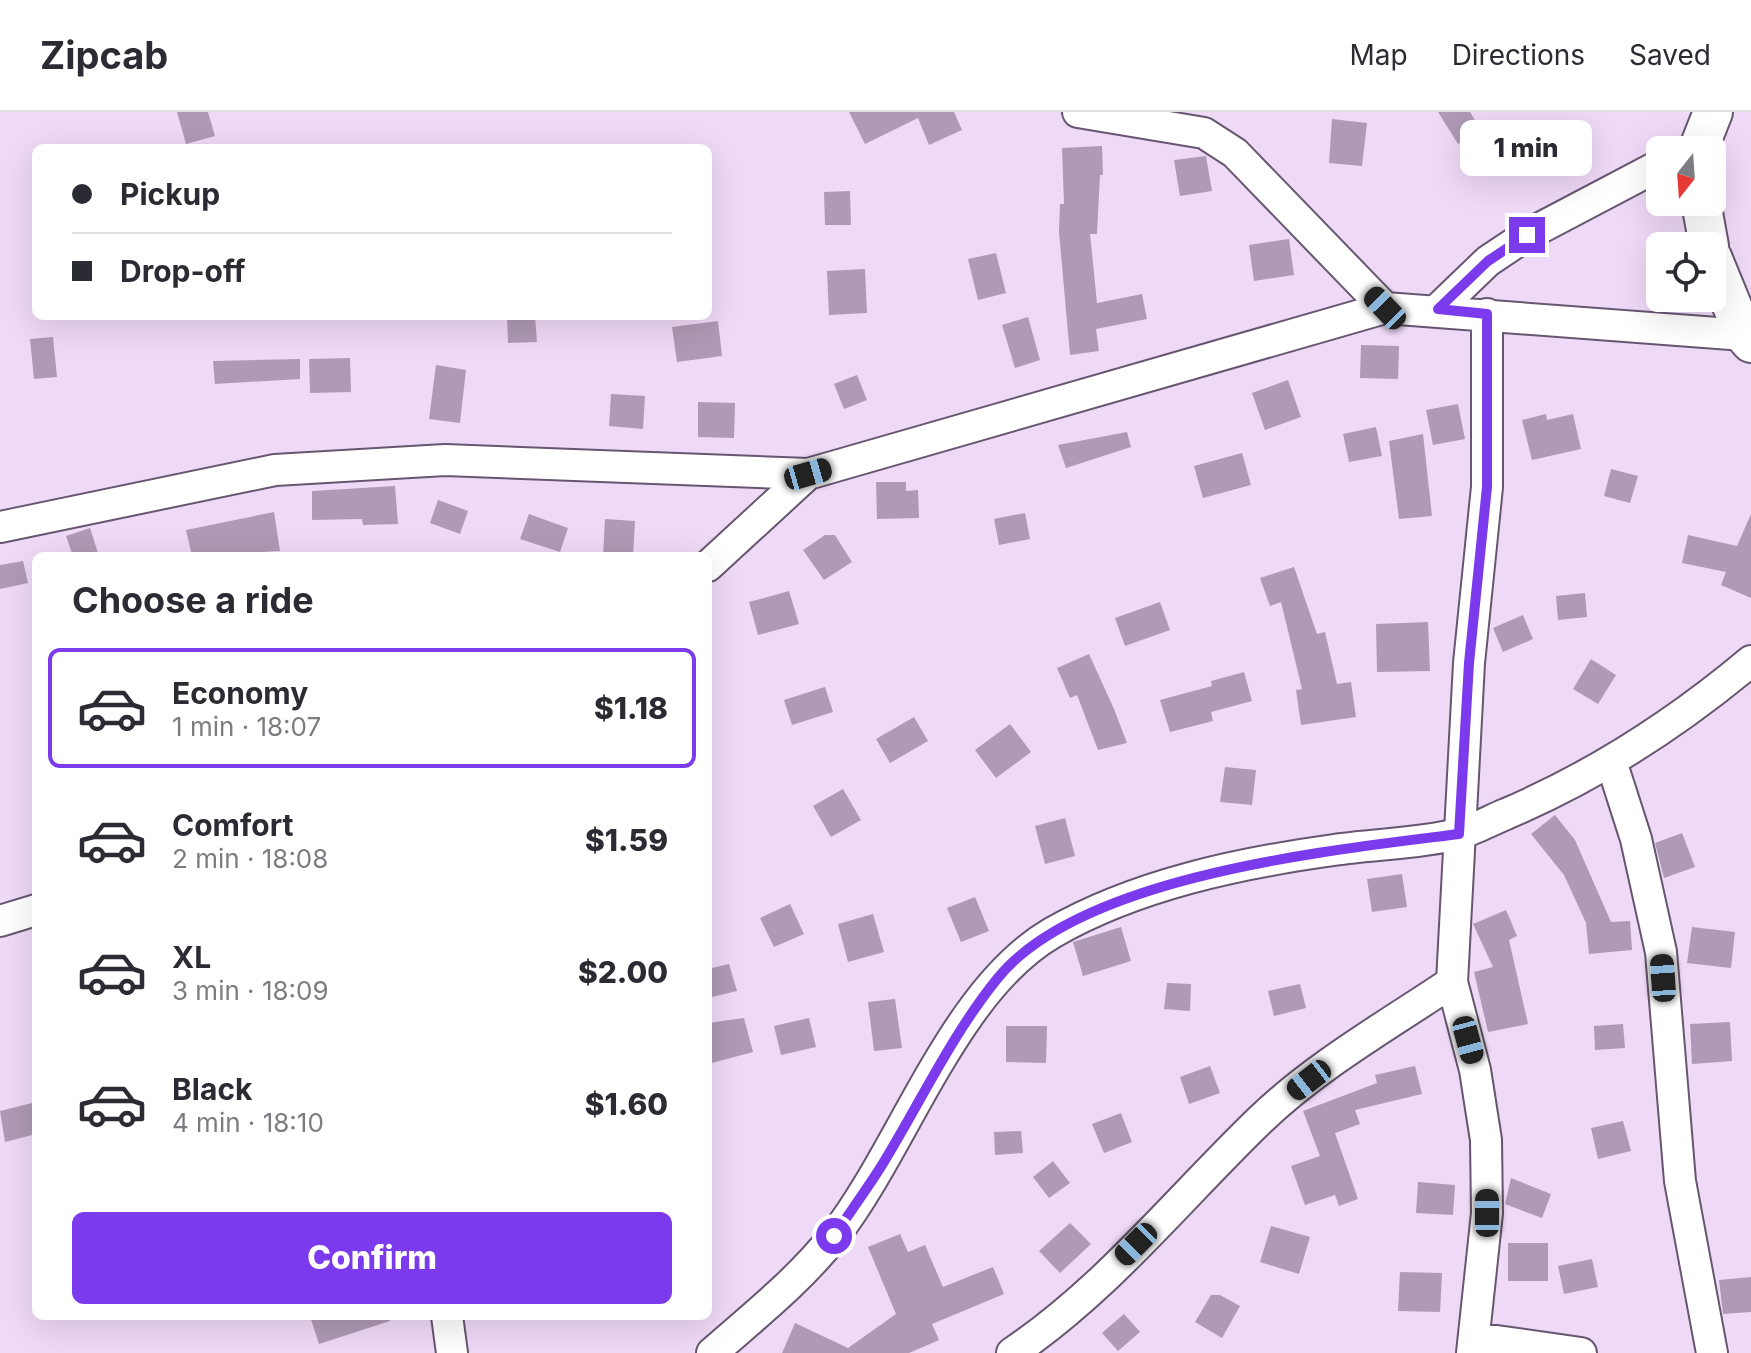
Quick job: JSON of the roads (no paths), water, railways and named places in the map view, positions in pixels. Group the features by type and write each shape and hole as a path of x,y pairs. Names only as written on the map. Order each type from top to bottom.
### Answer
{"street":[{"path":"1078,112 1204,133 1235,153 1385,308"},
{"path":"1438,309 1488,261 1646,173"},
{"path":"0,527 275,470 445,460 808,474 1385,308 1438,309 1748,339 1726,289"},
{"path":"1487,314 1487,487 1469,663 1452,982 1475,1070 1486,1140 1487,1213 1474,1346 1581,1353"},
{"path":"712,562 808,474"},
{"path":"712,1353 778,1296 834,1236 882,1166 948,1050 999,976 1049,934 1116,902 1221,871 1329,851 1459,834 1540,799 1611,761 1711,695 1751,661"},
{"path":"1611,761 1636,839 1661,952 1680,1181 1712,1353"},
{"path":"0,921 32,911"},
{"path":"1012,1353 1053,1325 1262,1117 1333,1062 1452,982"},
{"path":"448,1320 452,1353"}]}
